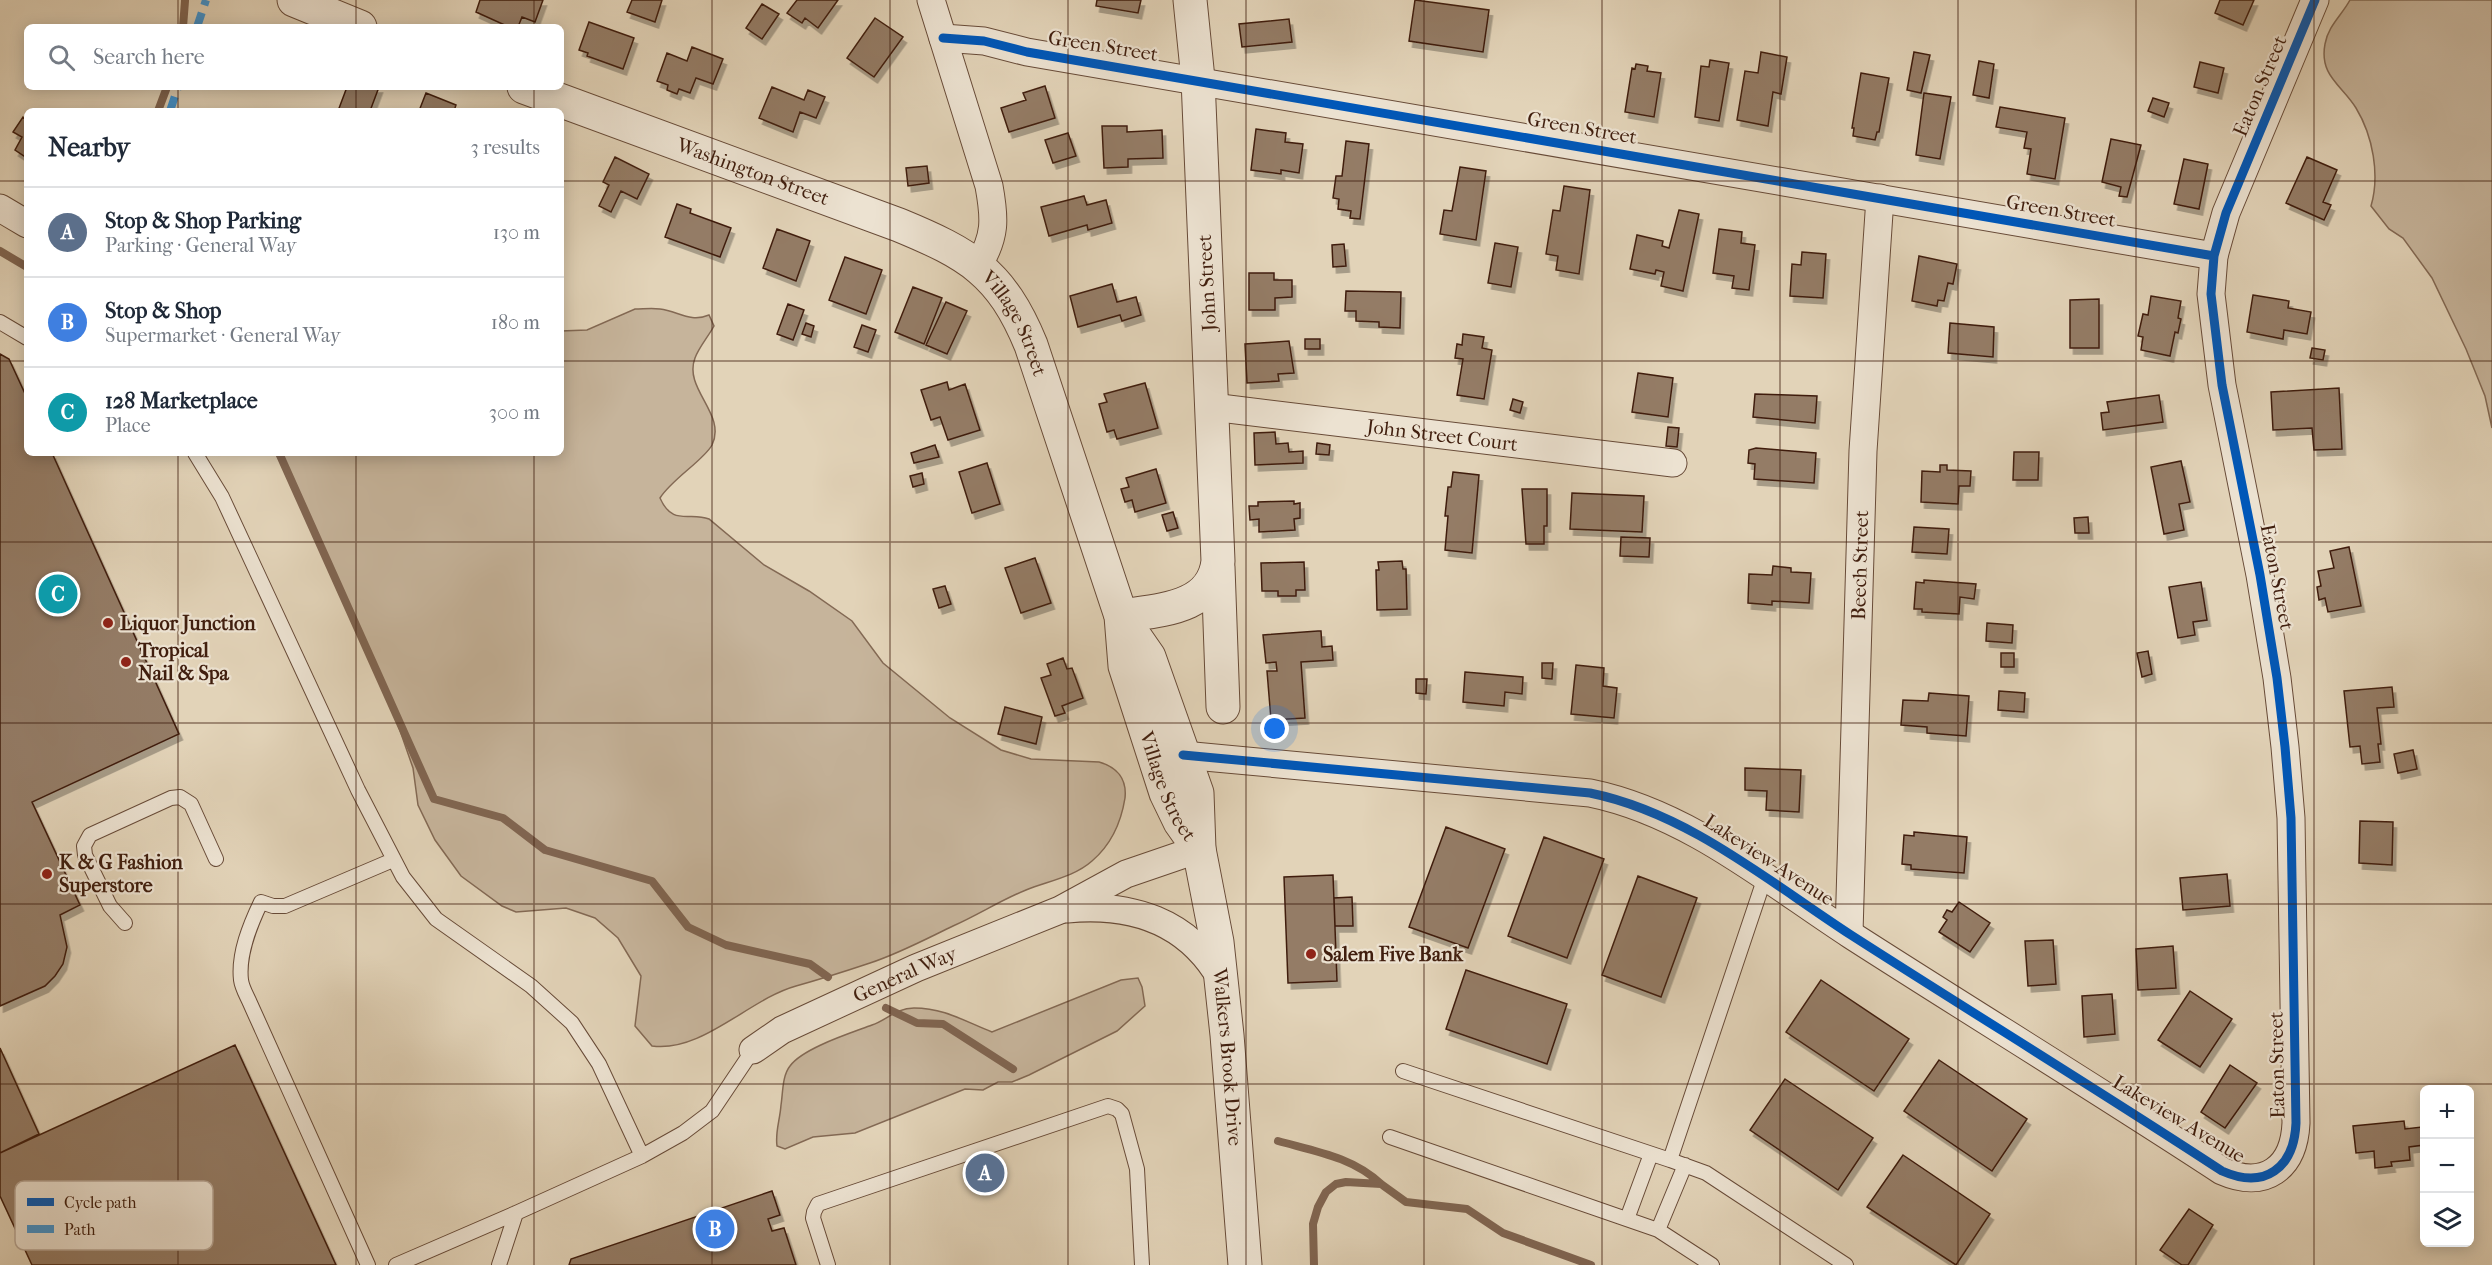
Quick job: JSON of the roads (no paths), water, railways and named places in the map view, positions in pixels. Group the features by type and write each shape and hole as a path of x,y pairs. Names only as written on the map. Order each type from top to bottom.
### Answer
{"street":[{"path":"294,0 353,24"},
{"name":"Village Street","path":"931,0 989,186 993,235 978,266 1011,302 1031,345 1121,616 1125,666 1166,793 1180,822 1199,849"},
{"name":"John Street","path":"1190,0 1198,80 1223,707"},
{"name":"Eaton Street","path":"2271,1174 2288,1158 2293,1148 2296,1130 2291,818 2277,678 2260,575 2220,374 2211,294 2214,256 2226,213 2315,0"},
{"name":"Green Street","path":"944,38 984,41 1028,52 2214,256"},
{"name":"Washington Street","path":"532,90 899,225 944,245 978,266"},
{"name":"Beech Street","path":"1849,933 1863,451 1880,198"},
{"path":"0,208 24,222"},
{"name":"John Street Court","path":"1212,407 1673,463"},
{"path":"1121,616 1170,608 1192,601 1209,587 1218,567"},
{"name":"Village Street","path":"1121,616 1149,657 1197,793 1199,849"},
{"name":"Lakeview Avenue","path":"1183,756 1590,793 1614,798 1668,818 2222,1171 2246,1179 2271,1174"},
{"name":"General Way","path":"753,1050 782,1030 915,968 1060,910 1126,874 1199,849"},
{"name":"Walkers Brook Drive","path":"1199,849 1212,915 1221,979 1245,1265"},
{"name":"General Way","path":"1060,910 1089,907 1116,909 1160,922 1187,937 1205,956 1221,979"}],"lane":[{"path":"0,322 24,336"},
{"path":"197,456 222,497 358,790 393,860 414,894 436,919 531,986 572,1023 598,1064 642,1156"},
{"path":"125,923 110,906 85,855 84,843 90,835 171,798 180,797 191,804 216,860"},
{"path":"368,1265 249,1003 242,982 241,969 250,926 261,902 273,906 285,906 393,860"},
{"path":"1670,1160 1765,878"},
{"path":"396,1265 642,1156 696,1125 712,1112 753,1050"},
{"path":"1403,1071 1706,1173 1846,1265"},
{"path":"828,1265 813,1218 816,1206 824,1201 1108,1106 1117,1109 1122,1114 1137,1169 1142,1265"},
{"path":"1390,1137 1658,1230 1712,1265"},
{"path":"1628,1219 1651,1154"},
{"path":"1658,1230 1685,1165"},
{"path":"499,1265 516,1213"}],"waterway":[{"path":"183,24 185,1"},
{"path":"159,108 166,90"},
{"path":"0,251 24,265"},
{"path":"280,456 434,799 503,818 545,850 652,881 688,927 726,945 810,964 828,977"},
{"path":"886,1008 917,1023 943,1024 1013,1069"},
{"path":"1278,1141 1346,1161 1381,1184"},
{"path":"1314,1265 1313,1224 1318,1207 1326,1192 1336,1184 1346,1182 1381,1184 1406,1202 1467,1209 1503,1233 1591,1265"}],"place":[{"name":"128 Marketplace","path":"58,594"},
{"name":"Liquor Junction","path":"108,623"},
{"name":"Tropical Nail & Spa","path":"126,662"},
{"name":"K & G Fashion Superstore","path":"47,874"},
{"name":"Salem Five Bank","path":"1311,954"},
{"name":"Stop & Shop Parking","path":"985,1173"},
{"name":"Stop & Shop","path":"715,1229"}]}
